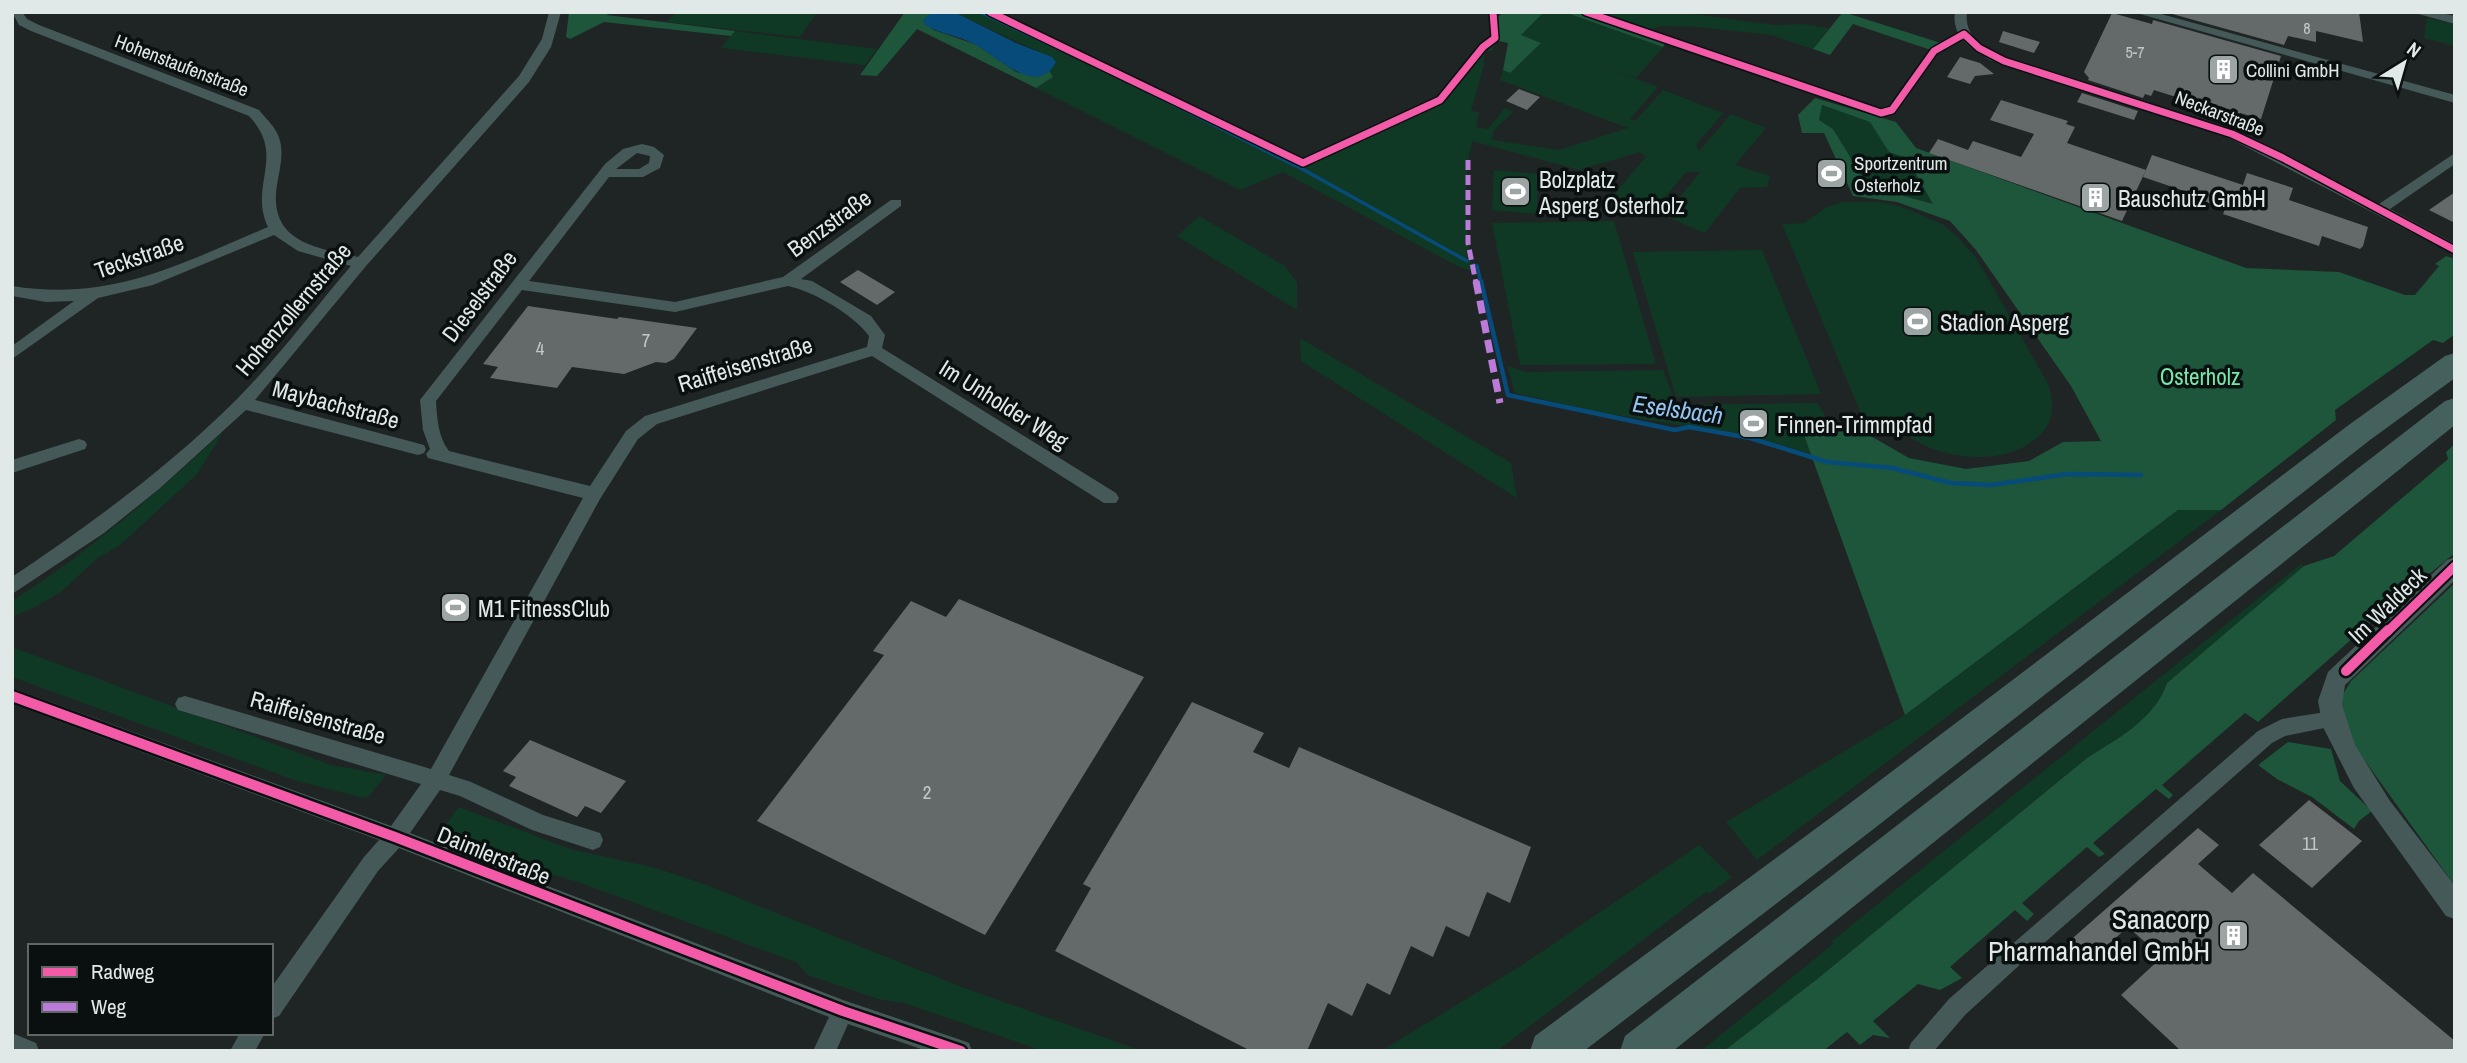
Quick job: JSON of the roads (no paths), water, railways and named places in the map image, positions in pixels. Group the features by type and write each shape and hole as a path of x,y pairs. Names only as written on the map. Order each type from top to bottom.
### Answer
{"highway":[{"path":"1550,1051 1686,950 2360,432 2455,363"},
{"path":"1640,1051 2455,409"}],"street":[{"name":"Hohenstaufenstraße","path":"15,12 23,22 35,28 237,106 260,118 268,125 273,139 275,153 268,191 269,209 276,229"},
{"name":"Hohenzollernstraße","path":"12,587 153,484 243,403 361,263 524,79 543,53 553,32 555,12"},
{"name":"Neckarstraße","path":"1961,12 1959,24 1964,34 1979,48 2004,61 2232,134 2381,209 2455,250"},
{"path":"2139,12 2455,99"},
{"path":"2417,12 2455,20"},
{"path":"2381,209 2455,157"},
{"name":"Dieselstraße","path":"429,452 437,449 428,400 604,173"},
{"name":"Benzstraße","path":"788,281 896,203"},
{"path":"276,229 302,247 361,263"},
{"name":"Teckstraße","path":"12,291 39,297 92,296 150,279 276,229"},
{"path":"517,284 675,307 788,281 807,285 872,324 877,335 874,350"},
{"path":"12,355 92,296"},
{"name":"Raiffeisenstraße","path":"273,1005 371,864 396,837 437,778 594,494 632,435 651,419 874,350"},
{"name":"Im Unholder Weg","path":"874,350 1110,498"},
{"name":"Maybachstraße","path":"243,403 594,494"},
{"path":"12,467 79,445"},
{"name":"Im Waldeck","path":"2332,719 2330,694 2336,679 2455,566"},
{"name":"Daimlerstraße","path":"12,696 396,837 843,1011 961,1051"},
{"name":"Raiffeisenstraße","path":"185,704 437,778 539,823 593,840"},
{"path":"1919,1051 1957,1007 1997,971 2265,737 2282,728 2332,719 2342,745 2357,771 2455,907"},
{"path":"824,1051 843,1011"},
{"path":"242,1051 253,1035"},
{"path":"12,1044 28,1051"}],"water":[{"path":"956,13 1016,43 1052,57 1056,62 1048,72 1038,76 1017,72 976,45 925,25 923,20 928,15"}],"waterway":[{"name":"Eselsbach","path":"980,12 1115,75 1296,166"},
{"name":"Eselsbach","path":"1297,166 1467,261"},
{"name":"Eselsbach","path":"1474,265 1477,266 1481,283"},
{"name":"Eselsbach","path":"1481,281 1508,395 1675,430 1689,427 1750,438 1827,462 1892,468 1951,483 1991,485 2068,474 2141,475"}],"place":[{"name":"Collini GmbH","path":"2223,70"},
{"name":"Sportzentrum Osterholz","path":"1831,174"},
{"name":"Bolzplatz Asperg Osterholz","path":"1516,192"},
{"name":"Bauschutz GmbH","path":"2095,198"},
{"name":"Stadion Asperg","path":"1917,322"},
{"name":"Finnen-Trimmpfad","path":"1754,424"},
{"name":"M1 FitnessClub","path":"455,608"},
{"name":"Sanacorp Pharmahandel GmbH","path":"2233,935"}],"park label":[{"name":"Osterholz","path":"2200,376"}]}
